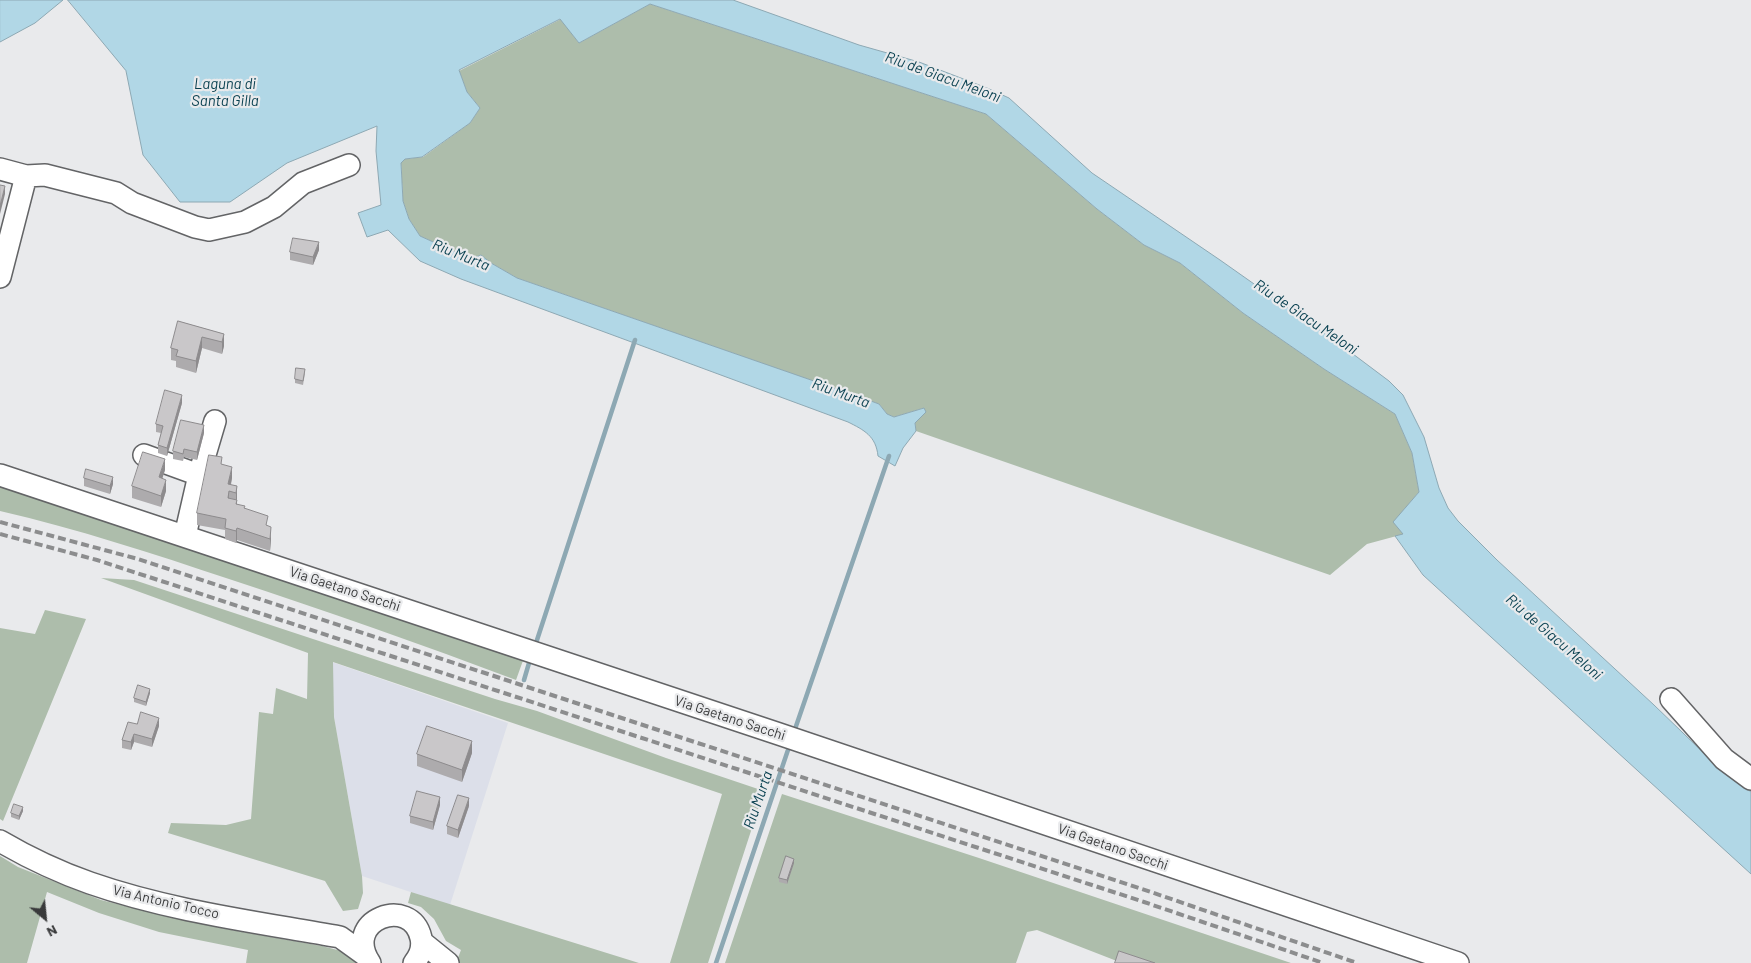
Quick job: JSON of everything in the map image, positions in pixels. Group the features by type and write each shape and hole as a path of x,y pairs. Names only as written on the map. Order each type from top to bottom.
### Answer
{"street":[{"path":"0,168 26,176 45,175 116,193 132,203 195,227 209,230 245,222 274,206 303,183 349,165"},
{"path":"0,277 26,176"},
{"path":"185,536 199,476 215,421"},
{"path":"144,455 199,476"},
{"name":"Via Gaetano Sacchi","path":"0,475 803,742 1458,963"},
{"path":"1671,699 1724,759 1751,779"},
{"name":"Via Antonio Tocco","path":"0,842 25,856 62,872 126,895 158,903 340,937 366,930"},
{"path":"368,959 363,947 366,930 372,922 380,917 399,915 408,919 420,933 422,942 421,952 414,963"},
{"name":"Via Antonio Tocco","path":"340,937 368,959"},
{"path":"422,942 448,963"}],"shaded area":[{"path":"332,662 508,723 450,905 362,876 334,717"}],"green space":[{"path":"650,4 986,114 1097,209 1144,245 1180,263 1243,313 1324,369 1395,414 1412,453 1419,492 1394,522 1404,534 1367,544 1330,575 916,431 915,423 924,408 894,417 887,414 879,404 517,278 481,255 471,259 420,236 409,219 403,201 401,163 405,159 423,157 470,123 480,108 467,92 459,71 561,19 579,43"},
{"path":"0,481 525,655 516,680 373,628 173,560 87,534 0,511"},
{"path":"101,578 134,580 495,699 537,711 764,791 708,963 670,963 722,794 333,662 334,717 362,876 363,893 358,909 343,911 325,881 168,833 171,823 226,825 251,819 259,712 273,714 276,688 307,699 308,653"},
{"path":"45,610 86,619 3,821 0,819 0,628 35,634"},
{"path":"782,794 1291,963 1122,963 1037,930 1027,932 1016,963 725,963"},
{"path":"0,856 18,867 101,900 231,930 322,946 354,956 357,963 246,963 248,950 159,932 99,913 47,892 27,963 0,963"},
{"path":"411,892 639,963 456,963 461,950 446,941 434,919 421,907 408,903"}],"water":[{"path":"0,0 63,0 35,23 0,42"},
{"path":"68,0 733,0 859,45 919,62 1009,98 1092,173 1345,348 1389,381 1403,395 1424,437 1439,488 1448,508 1458,521 1497,560 1711,760 1751,792 1751,874 1423,575 1395,536 1403,534 1393,522 1419,492 1412,453 1395,414 1324,369 1243,313 1180,263 1144,245 1097,209 986,114 650,4 579,43 560,19 459,70 467,92 480,108 470,123 422,157 405,159 401,163 403,201 409,219 420,236 471,259 481,255 517,278 879,404 887,414 894,417 924,408 926,412 915,423 916,431 903,448 895,466 878,456 875,443 868,434 848,422 461,279 420,261 388,230 367,237 358,213 381,205 376,151 377,126 287,163 230,202 180,202 143,155 126,71"}],"building":[{"path":"0,185 5,186 0,206"},
{"path":"293,238 319,242 313,257 290,252"},
{"path":"178,321 224,334 222,342 202,337 196,361 176,356 178,350 171,348"},
{"path":"296,368 305,369 303,381 295,379"},
{"path":"165,390 182,395 167,448 158,445 163,426 156,424"},
{"path":"181,420 204,425 197,452 184,449 183,454 173,451"},
{"path":"143,452 165,459 159,477 166,480 161,496 132,486"},
{"path":"209,455 222,457 221,464 232,467 228,484 237,486 236,493 229,491 228,498 237,500 236,504 245,506 244,508 268,516 266,525 271,527 270,539 237,528 236,531 225,528 226,519 197,513"},
{"path":"86,469 113,477 110,486 84,478"},
{"path":"138,685 150,689 146,702 134,698"},
{"path":"141,712 159,718 152,739 134,734 131,742 122,740 128,722 137,724"},
{"path":"427,726 472,741 462,770 417,754"},
{"path":"417,791 440,797 433,822 410,816"},
{"path":"458,795 469,798 458,830 447,826"},
{"path":"14,804 23,807 19,816 11,813"},
{"path":"786,856 794,859 787,880 779,878"},
{"path":"1119,951 1155,963 1115,963"}],"waterway":[{"path":"537,640 635,340"},
{"name":"Riu Murta","path":"794,732 889,456"},
{"path":"524,680 529,663"},
{"name":"Riu Murta","path":"716,963 790,744"}],"railway":[{"path":"0,522 138,559 1151,892 1357,963"},
{"path":"0,534 97,560 1144,902 1323,963"}],"water label":[{"name":"Riu de Giacu Meloni","path":"943,77"},
{"name":"Laguna di Santa Gilla","path":"225,92"},
{"name":"Riu de Giacu Meloni","path":"1306,317"},
{"name":"Riu de Giacu Meloni","path":"1554,637"}]}
